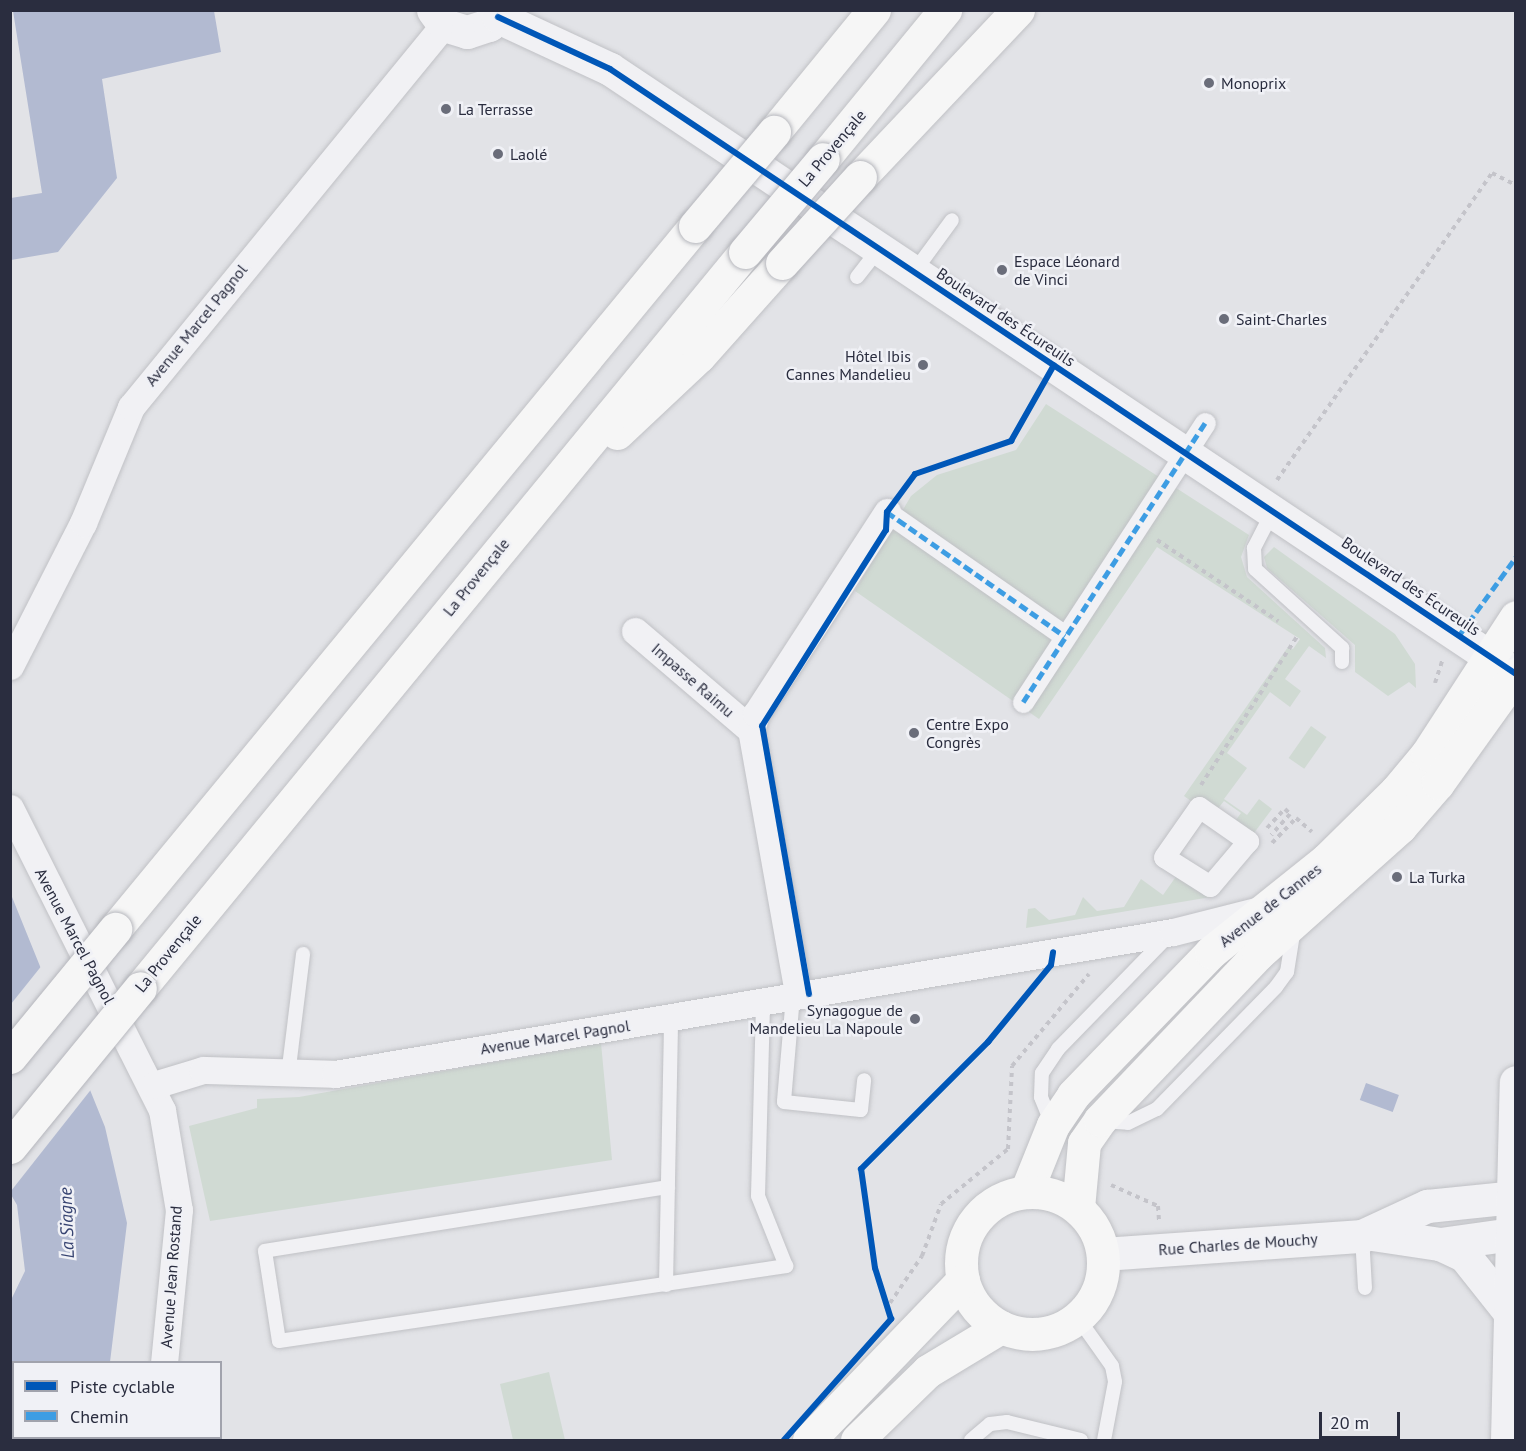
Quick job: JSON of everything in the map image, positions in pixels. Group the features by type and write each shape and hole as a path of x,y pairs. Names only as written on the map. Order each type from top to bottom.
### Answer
{"main road":[{"path":"10,1057 874,10"},
{"name":"La Provençale","path":"10,1147 544,494 945,10"},
{"path":"544,494 699,356 860,177 1018,10"},
{"name":"Avenue de Cannes","path":"1078,1208 1084,1143 1100,1120 1294,923 1353,873 1438,783 1507,668 1515,617"},
{"name":"Avenue de Cannes","path":"1026,1192 1053,1125 1150,1015 1261,909 1326,860 1396,791 1507,668"},
{"path":"1026,1192 1045,1193 1078,1208 1095,1229 1103,1254 1102,1278 1078,1318 1041,1334 1001,1327 971,1299 963,1280 961,1260 974,1221 1006,1197 1026,1192"},
{"path":"809,1440 963,1280"},
{"path":"857,1440 928,1371 1001,1327"}],"street":[{"path":"438,18 467,32 499,14"},
{"name":"Boulevard des Écureuils","path":"499,14 610,69 1460,634 1507,668"},
{"name":"Avenue Marcel Pagnol","path":"10,666 83,523 130,407 438,18"},
{"path":"1023,702 1205,423"},
{"path":"887,512 1065,636"},
{"name":"Impasse Raimu","path":"635,630 751,730 756,714 887,512"},
{"path":"751,730 796,995"},
{"name":"Avenue Marcel Pagnol","path":"10,808 154,1085 202,1070 288,1075 335,1074 1173,932 1261,909"},
{"path":"1508,1440 1512,1331 1515,1082"},
{"name":"Avenue Jean Rostand","path":"154,1085 179,1210 164,1361"},
{"name":"Rue Charles de Mouchy","path":"1367,1235 1427,1206 1514,1197"},
{"name":"Rue Charles de Mouchy","path":"1103,1254 1367,1235 1440,1244 1513,1234"},
{"name":"Rue Charles de Mouchy","path":"1440,1244 1473,1262 1512,1331"}],"lane":[{"path":"914,272 952,220"},
{"path":"857,277 879,249"},
{"path":"1267,507 1254,548 1255,569 1342,648 1342,663"},
{"path":"1053,1125 1041,1098 1041,1072 1058,1048 1173,932"},
{"path":"288,1075 303,954"},
{"path":"796,995 784,1102 861,1110 864,1080"},
{"path":"668,1187 265,1251 279,1341 786,1266 758,1196 763,1001"},
{"path":"666,1285 671,1018"},
{"path":"1365,1288 1367,1235"},
{"path":"1078,1318 1112,1366 1115,1382 1104,1440"},
{"path":"971,1440 990,1425 1007,1422 1082,1440"}],"path":[{"path":"1267,507 1492,173 1515,185"},
{"path":"1136,526 1299,634 1197,791 1212,801 1206,812"},
{"path":"1432,695 1441,661 1460,634"},
{"path":"1261,834 1285,808 1290,814 1262,845"},
{"path":"1267,849 1296,818 1316,836"},
{"path":"1310,843 1324,828"},
{"path":"890,1303 922,1256 941,1204 1008,1149 1012,1066 1106,955 1104,943"},
{"path":"884,1288 890,1303 890,1312"}],"shaded area":[{"path":"1046,404 1249,535 1241,557 1247,577 1325,648 1326,658 1309,646 1285,679 1301,691 1290,707 1270,692 1227,753 1247,768 1224,799 1247,815 1259,799 1272,809 1248,841 1230,828 1241,813 1224,801 1212,816 1184,796 1288,647 1293,649 1300,639 1157,547 1039,719 855,591 911,496 937,475 1016,450"},
{"path":"1274,547 1395,634 1415,664 1416,688 1409,682 1388,696 1355,672 1355,645 1267,568 1264,557"},
{"path":"1311,726 1327,737 1304,769 1289,758"},
{"path":"1182,868 1217,896 1026,928 1028,909 1035,908 1049,920 1075,915 1083,897 1097,911 1124,907 1141,879 1163,895"},
{"path":"601,1043 612,1160 210,1221 189,1126 257,1108 257,1099 299,1097"},
{"path":"549,1372 565,1440 513,1440 500,1384"}],"water":[{"path":"13,11 214,11 221,52 102,79 117,178 58,252 11,260 11,198 42,193"},
{"name":"La Siagne","path":"10,892 105,1127 127,1223 110,1361 12,1361 12,1439 101,1440 11,1440 11,1300 25,1271 17,1205 10,1193"},
{"path":"1366,1083 1399,1095 1393,1112 1360,1100"}],"pier":[{"path":"43,964 93,1087 11,1191 11,1004"}],"marked path":[{"path":"1023,702 1205,423"},
{"path":"887,512 1065,636"},
{"path":"1460,634 1516,557"}],"cycle path":[{"path":"498,17 610,69 1516,674"},
{"path":"809,994 762,726 886,530 887,512 915,474 1011,441 1054,365"},
{"path":"784,1440 891,1319 875,1268 861,1169 988,1042 1051,965 1053,952"}],"place":[{"name":"Monoprix","path":"1209,83"},
{"name":"La Terrasse","path":"446,109"},
{"name":"Laolé","path":"498,154"},
{"name":"Espace Léonard de Vinci","path":"1002,270"},
{"name":"Saint-Charles","path":"1224,319"},
{"name":"Hôtel Ibis Cannes Mandelieu","path":"923,365"},
{"name":"Centre Expo Congrès","path":"914,733"},
{"name":"La Turka","path":"1397,877"},
{"name":"Synagogue de Mandelieu La Napoule","path":"915,1019"}]}
